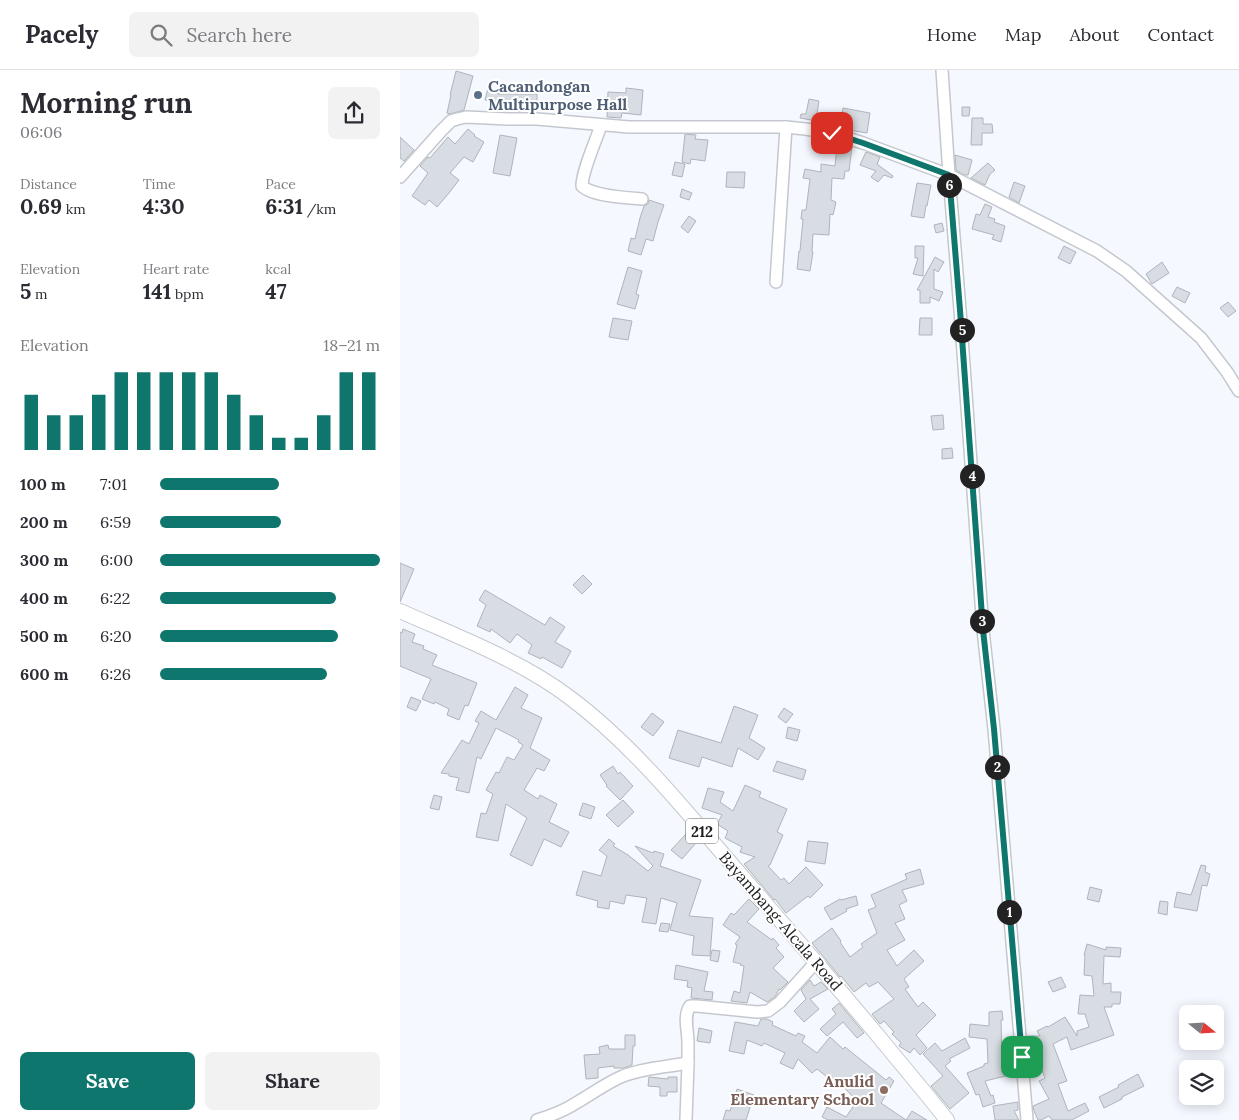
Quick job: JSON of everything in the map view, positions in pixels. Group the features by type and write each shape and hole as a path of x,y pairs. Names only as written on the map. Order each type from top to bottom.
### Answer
{"main road":[{"name":"Bayambang-Alcala Road","path":"400,611 522,667 570,698 609,730 678,802 816,962 947,1120"}],"street":[{"path":"942,70 983,630 994,729 1027,1120"},
{"path":"400,177 441,131 456,119 466,117 537,119 654,128 786,127 832,133 949,175 1097,251 1126,271 1201,338 1239,391"},
{"path":"601,125 582,186 592,192 642,199"},
{"path":"776,282 786,127"},
{"path":"686,1120 688,1042 686,1020 690,1006 757,1012 768,1011 780,1002 816,962"},
{"path":"537,1120 576,1104 604,1085 623,1076 640,1070 688,1063"}],"building":[{"path":"456,71 473,76 464,110 450,114 447,113"},
{"path":"488,88 498,91 498,94 537,94 537,112 505,111 506,106 500,111 500,104 485,100"},
{"path":"626,88 643,90 641,115 622,113 621,118 607,117 608,92 626,93"},
{"path":"809,99 819,101 817,114 842,114 843,108 870,113 867,133 800,118 801,114 806,114"},
{"path":"962,107 970,107 969,116 962,116"},
{"path":"972,118 983,118 983,124 992,124 993,133 982,133 982,145 971,145"},
{"path":"468,129 474,136 484,142 473,162 464,157 450,173 459,180 449,193 437,207 429,200 425,205 412,196 428,173 420,166 428,157 430,158 448,137 455,144"},
{"path":"685,134 696,135 695,139 708,140 705,161 691,159 690,164 682,162"},
{"path":"500,135 517,138 510,176 493,173"},
{"path":"400,137 414,150 404,161 400,158"},
{"path":"837,146 852,147 849,171 845,171 844,179 832,178 831,200 836,202 833,215 830,214 829,235 813,234 810,271 797,269 803,219 801,219 802,210 806,210 810,179 803,178 805,169 821,172 821,164 835,166"},
{"path":"866,152 880,157 877,164 893,176 892,178 884,175 878,182 871,177 876,171 860,165"},
{"path":"955,155 972,160 968,175 964,175 956,170"},
{"path":"675,162 685,164 682,177 672,175"},
{"path":"988,163 995,170 990,174 985,185 971,178"},
{"path":"727,172 745,172 744,188 726,187"},
{"path":"1014,182 1025,186 1019,203 1009,197"},
{"path":"917,183 931,185 924,218 911,216"},
{"path":"682,189 692,193 689,200 680,197"},
{"path":"649,200 664,205 653,241 646,239 641,255 628,251 631,238 635,239 644,206 648,204"},
{"path":"985,204 992,207 988,217 995,219 994,222 1005,226 1001,242 992,239 994,235 972,229 976,214 980,215"},
{"path":"689,216 696,221 688,233 681,227"},
{"path":"942,223 944,231 936,233 934,225"},
{"path":"915,246 924,246 923,276 913,274 918,258 915,258"},
{"path":"1064,246 1076,252 1070,264 1058,258"},
{"path":"935,257 944,262 938,272 934,269 934,289 943,292 939,301 930,297 930,303 920,303 920,290 917,290"},
{"path":"1162,262 1169,273 1152,284 1146,274"},
{"path":"628,267 642,271 636,294 639,295 635,309 617,304"},
{"path":"1177,287 1190,293 1185,303 1172,296"},
{"path":"1228,302 1236,311 1228,317 1220,308"},
{"path":"613,318 632,321 628,340 609,337"},
{"path":"920,318 932,318 932,335 919,335"},
{"path":"943,415 944,429 933,430 931,416"},
{"path":"952,448 953,458 942,459 942,449"},
{"path":"400,563 414,569 400,602"},
{"path":"583,575 592,584 582,594 573,585"},
{"path":"485,590 545,625 550,617 565,627 555,642 571,651 562,668 542,657 541,659 528,653 532,645 517,634 510,643 491,629 490,632 477,626 486,605 479,600"},
{"path":"403,629 415,634 412,642 424,646 423,649 437,655 432,665 477,683 468,706 465,705 459,720 447,715 449,709 435,702 434,704 422,699 431,679 400,666 400,632 402,633"},
{"path":"515,687 528,695 521,708 542,718 530,748 550,760 544,771 537,768 524,790 538,799 540,795 557,804 549,822 569,832 561,847 544,839 532,866 510,855 527,818 506,804 498,841 476,837 481,813 486,814 493,794 486,790 496,772 499,773 507,757 514,760 523,745 518,742 519,740 496,728 481,759 477,757 469,793 456,790 459,778 441,773 462,740 469,744 479,723 475,721 481,711 496,720"},
{"path":"411,697 421,701 416,711 407,707"},
{"path":"734,706 758,715 749,738 765,748 758,760 738,748 732,767 702,757 699,767 669,758 678,730 721,743"},
{"path":"784,708 793,714 786,723 778,717"},
{"path":"652,713 664,722 653,736 641,727"},
{"path":"788,727 800,730 797,741 786,738"},
{"path":"777,761 806,770 803,780 773,771"},
{"path":"613,766 618,774 620,772 633,786 620,800 606,786 600,775"},
{"path":"745,785 761,792 759,797 787,809 777,832 783,835 768,866 781,880 784,878 789,884 806,867 823,885 810,898 808,896 786,913 744,864 755,857 740,852 742,847 725,838 728,831 717,824 722,815 702,808 708,788 724,792 720,802 733,811"},
{"path":"434,795 442,797 439,810 430,808"},
{"path":"623,800 634,812 618,827 606,815"},
{"path":"583,803 595,807 591,819 579,815"},
{"path":"686,834 696,843 682,859 671,850"},
{"path":"609,839 615,844 613,846 648,871 653,866 635,846 653,853 654,851 664,854 660,866 701,880 689,916 713,918 710,956 692,955 694,936 670,930 677,903 661,898 656,924 642,922 647,898 626,895 624,904 610,901 609,909 597,907 598,901 576,895 583,871 601,876 607,856 599,850"},
{"path":"808,841 828,843 825,864 805,861"},
{"path":"1201,865 1206,866 1205,872 1210,874 1207,886 1202,885 1197,911 1174,907 1177,892 1191,895"},
{"path":"920,869 924,884 902,890 907,901 899,905 905,919 895,923 905,940 887,950 897,966 914,950 924,961 904,979 909,987 905,989 918,1007 923,1002 936,1015 916,1035 927,1048 920,1055 914,1048 910,1053 899,1046 901,1043 892,1034 894,1032 884,1021 880,1024 872,1014 894,999 878,982 869,987 866,983 854,992 812,943 832,928 850,957 863,947 861,944 877,933 868,910 876,907 871,895 907,879 905,874"},
{"path":"1090,887 1102,890 1099,902 1087,899"},
{"path":"856,896 858,905 846,909 847,911 831,920 824,908 840,899"},
{"path":"749,899 759,909 747,922 772,940 773,938 779,945 776,948 784,957 773,968 788,982 779,989 775,997 767,1002 750,992 747,1003 731,1001 734,991 740,993 744,966 733,962 737,945 735,944 740,937 723,925 731,913 734,915"},
{"path":"1160,901 1168,902 1167,915 1158,913"},
{"path":"661,923 670,924 668,932 659,931"},
{"path":"1087,944 1106,950 1106,947 1121,948 1120,957 1104,956 1103,984 1111,983 1111,992 1121,992 1120,1004 1104,1007 1114,1035 1071,1050 1067,1037 1053,1044 1067,1081 1058,1084 1068,1111 1085,1103 1089,1111 1072,1120 1052,1120 1049,1116 1038,1120 1033,1106 1049,1099 1039,1081 1045,1078 1039,1063 1030,1064 1027,1036 1040,1036 1037,1031 1065,1017 1077,1036 1077,1031 1089,1027 1085,1014 1078,1014 1080,995 1094,996 1092,976 1084,975 1084,955"},
{"path":"712,950 720,951 718,962 710,960"},
{"path":"676,965 708,972 704,991 713,992 712,1000 691,998 692,988 687,987 688,981 674,979"},
{"path":"1061,977 1066,987 1053,992 1048,982"},
{"path":"810,980 814,986 821,982 828,989 810,999 819,1009 804,1022 794,1011 806,999 801,990"},
{"path":"839,1003 864,1033 857,1038 843,1022 827,1036 820,1029 836,1014 832,1009"},
{"path":"1002,1011 1002,1061 1006,1076 985,1081 995,1103 983,1107 979,1094 976,1095 967,1073 988,1063 987,1039 969,1037 970,1024 989,1026 989,1012"},
{"path":"761,1019 767,1019 773,1022 772,1025 796,1036 798,1033 805,1036 802,1042 817,1053 830,1037 843,1049 845,1047 886,1080 889,1077 894,1081 881,1103 906,1120 828,1120 822,1117 827,1107 846,1117 857,1101 834,1077 831,1080 817,1069 812,1073 798,1059 793,1069 780,1063 785,1053 764,1043 762,1046 747,1040 744,1054 729,1051 735,1022 758,1026"},
{"path":"699,1028 712,1031 710,1043 697,1041"},
{"path":"625,1035 635,1035 632,1065 624,1068 614,1068 614,1066 598,1068 598,1078 586,1079 584,1055 600,1054 599,1047 608,1045 609,1049 625,1049"},
{"path":"965,1038 970,1048 949,1059 951,1061 945,1066 969,1093 950,1109 931,1086 943,1076 923,1054 935,1043 942,1051"},
{"path":"1138,1074 1144,1086 1104,1108 1099,1097 1119,1087 1118,1085"},
{"path":"649,1077 668,1079 668,1077 677,1077 677,1092 667,1092 667,1096 660,1096 660,1087 648,1086"},
{"path":"737,1089 754,1095 746,1120 723,1120 726,1110 730,1111"},
{"path":"1018,1102 1018,1110 1014,1111 1019,1120 995,1120 993,1106"},
{"path":"912,1111 927,1120 906,1120"}],"place":[{"name":"Cacandongan Multipurpose Hall","path":"478,95"},
{"name":"Anulid Elementary School","path":"884,1090"}],"route":[{"path":"832,133 949,175 983,630 994,729 1022,1057"}]}
